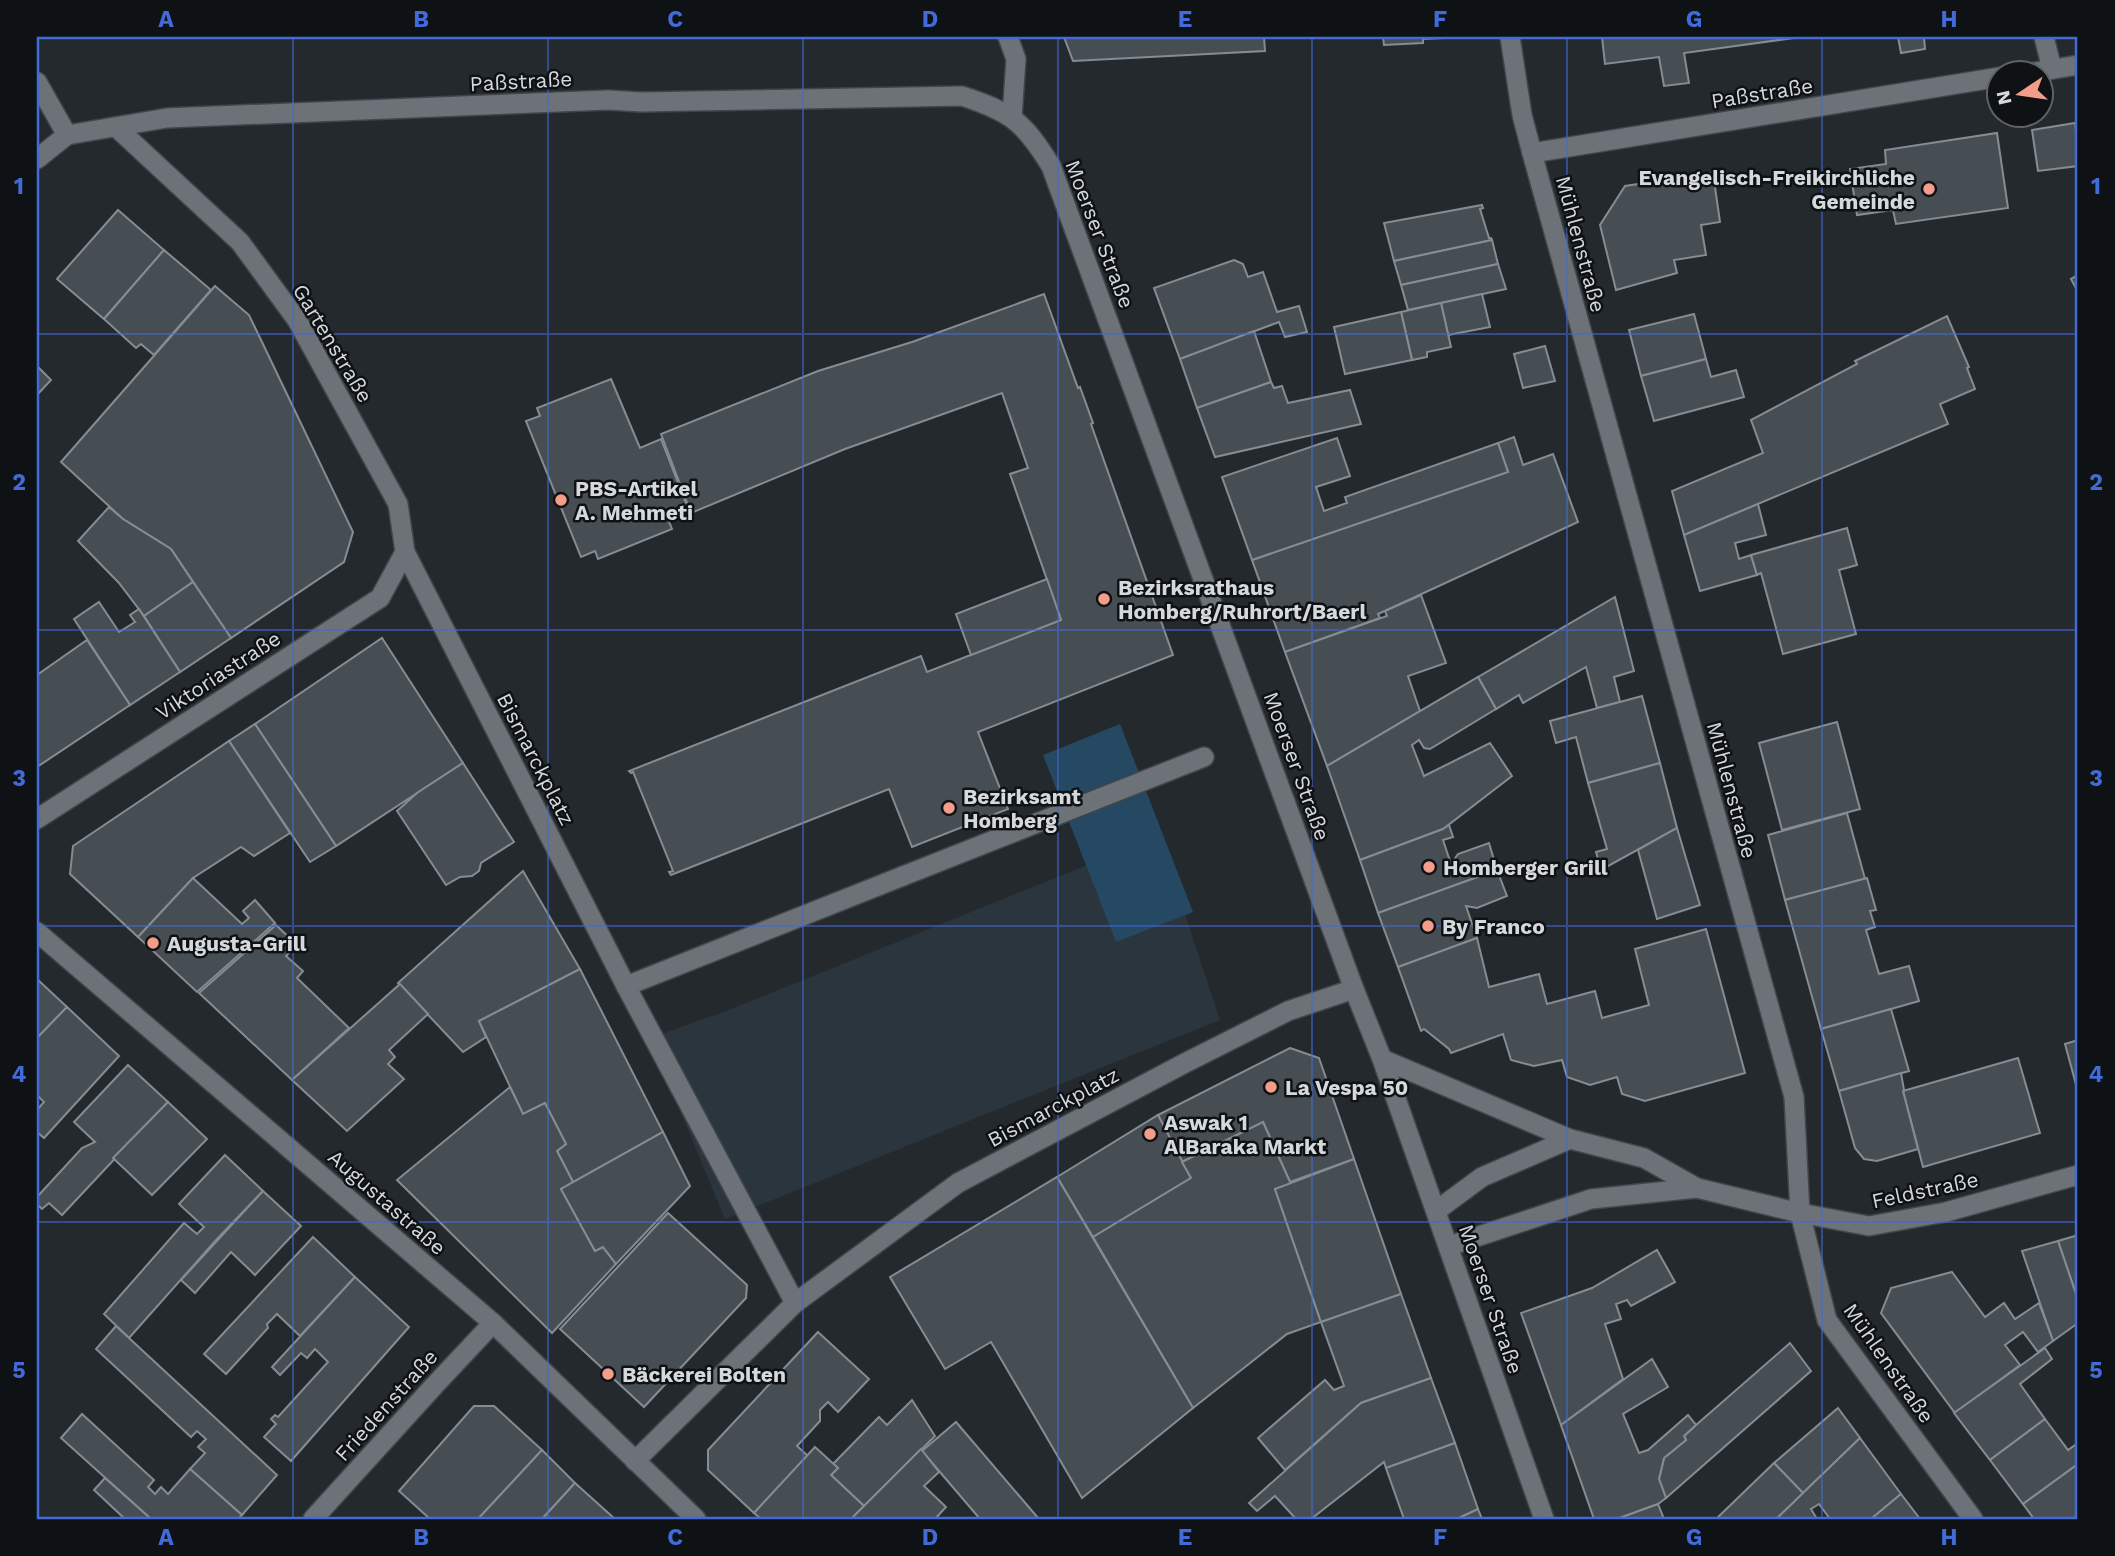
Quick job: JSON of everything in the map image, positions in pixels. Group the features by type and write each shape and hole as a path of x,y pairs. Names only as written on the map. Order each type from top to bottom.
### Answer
{"street":[{"path":"1008,37 1016,59 1012,117"},
{"name":"Mühlenstraße","path":"1510,37 1522,115 1532,153 1794,1097 1801,1213 1827,1320 1973,1519"},
{"path":"2044,37 2050,60"},
{"path":"2056,68 2078,65"},
{"name":"Paßstraße","path":"1532,153 1986,80"},
{"path":"37,82 67,135"},
{"name":"Paßstraße","path":"37,159 67,135 167,118 608,100 641,102 962,96 992,106 1012,117"},
{"name":"Moerser Straße","path":"1012,117 1033,138 1051,166 1382,1059 1544,1519"},
{"name":"Gartenstraße","path":"116,127 240,242 297,320 398,503 405,552"},
{"name":"Bismarckplatz","path":"405,552 626,986 795,1303"},
{"name":"Viktoriastraße","path":"37,819 380,598 405,552"},
{"path":"626,986 1204,757"},
{"name":"Augustastraße","path":"37,932 493,1323 696,1519"},
{"name":"Bismarckplatz","path":"635,1461 795,1303 958,1183 1185,1063 1288,1012 1354,989"},
{"name":"Feldstraße","path":"1382,1059 1570,1139 1644,1158 1698,1188 1869,1226 1946,1212 2078,1175"},
{"path":"1436,1211 1482,1177 1570,1139"},
{"name":"Feldstraße","path":"1449,1246 1591,1199 1698,1188"},
{"name":"Friedenstraße","path":"313,1519 493,1323"}],"shaded area":[{"path":"1120,724 1193,912 1116,942 1043,755"},
{"path":"1159,836 1220,1020 725,1219 650,1038 726,1011"}],"building":[{"path":"1064,37 1264,37 1265,51 1073,61"},
{"path":"1383,37 1465,37 1423,39 1423,43 1384,45"},
{"path":"1602,37 1801,37 1684,53 1689,83 1664,86 1659,57 1605,64"},
{"path":"1898,37 1924,37 1925,49 1901,53"},
{"path":"2075,123 2078,166 2038,171 2032,130 2056,130 2056,126"},
{"name":"Evangelisch-Freikirchliche Gemeinde","path":"1997,133 2008,208 1896,224 1893,210 1857,215 1850,169 1886,164 1885,150"},
{"path":"1713,173 1720,222 1701,225 1706,255 1674,260 1677,273 1616,290 1600,225 1625,186"},
{"path":"1482,205 1483,208 1480,209 1492,240 1394,261 1384,223"},
{"path":"118,210 164,250 104,319 57,279"},
{"path":"1492,240 1498,264 1401,285 1394,261"},
{"path":"164,250 211,290 154,355 141,344 136,348 104,319"},
{"path":"1234,260 1243,264 1248,277 1263,272 1277,312 1299,306 1307,332 1285,337 1279,322 1180,359 1154,288"},
{"path":"1498,264 1506,289 1408,310 1401,285"},
{"path":"2078,275 2078,292 2071,279"},
{"path":"215,286 249,315 353,532 344,562 231,638 171,549 123,519 61,462"},
{"name":"Bezirksrathaus Homberg/Ruhrort/Baerl","path":"1044,294 1093,423 1091,424 1173,655 978,732 1008,809 912,847 889,789 671,875 669,872 673,871 633,772 629,771 921,656 927,672 1061,620 1010,474 1028,468 1002,393 845,449 691,513 661,434 818,371 912,342"},
{"path":"1482,294 1490,327 1448,335 1441,303"},
{"path":"1441,303 1451,347 1427,352 1427,357 1412,360 1401,312"},
{"path":"1401,312 1412,360 1345,374 1334,327"},
{"path":"1694,314 1706,359 1641,376 1629,330"},
{"path":"1947,316 1969,367 1967,368 1975,389 1940,404 1948,424 1684,535 1672,491 1763,453 1751,420 1857,364 1855,361"},
{"path":"1254,331 1271,382 1197,408 1180,359"},
{"path":"1545,346 1555,381 1523,388 1514,354"},
{"path":"1706,359 1711,377 1736,370 1744,397 1654,421 1641,376"},
{"path":"37,366 51,380 37,395"},
{"path":"611,379 640,448 661,439 689,511 668,519 672,529 598,559 595,551 581,557 526,421 540,416 537,408"},
{"path":"1271,382 1274,388 1282,386 1288,403 1350,390 1361,424 1215,457 1197,408"},
{"path":"1514,437 1523,465 1553,454 1578,522 1378,614 1380,618 1285,652 1252,560 1508,472 1498,443"},
{"path":"1337,438 1350,476 1316,487 1324,511 1347,503 1345,497 1498,443 1508,472 1252,560 1222,477"},
{"path":"1758,504 1766,535 1735,543 1739,559 1751,555 1757,575 1700,591 1684,535"},
{"path":"109,507 171,549 193,582 144,616 119,583 78,541"},
{"path":"1847,528 1857,565 1839,570 1856,634 1783,654 1761,573 1757,575 1751,555"},
{"path":"1047,579 1061,620 971,655 956,614"},
{"path":"193,582 231,638 180,672 144,616"},
{"path":"1421,595 1446,663 1408,676 1420,711 1327,766 1285,652 1387,616 1385,611"},
{"path":"1615,597 1634,671 1614,677 1620,702 1597,708 1586,667 1523,703 1519,695 1496,709 1478,677"},
{"path":"99,602 119,632 135,622 130,615 139,609 180,672 130,705 74,619"},
{"path":"382,638 463,763 336,846 255,724"},
{"path":"87,640 130,705 37,767 37,675"},
{"path":"1478,677 1496,709 1430,749 1424,748 1419,740 1412,745 1424,776 1490,743 1512,776 1443,829 1360,860 1327,766"},
{"path":"1642,696 1660,763 1588,783 1576,737 1556,743 1550,721"},
{"path":"1837,722 1860,809 1782,830 1759,743"},
{"path":"255,724 336,846 310,862 229,741"},
{"path":"229,741 290,833 254,856 241,847 193,878 138,937 70,874 73,846"},
{"path":"463,763 514,842 481,863 479,871 472,876 460,877 446,885 397,811 417,793"},
{"path":"1660,763 1677,828 1601,870 1596,852 1607,849 1588,783"},
{"path":"1847,813 1865,879 1785,900 1768,835"},
{"name":"Homberger Grill","path":"1449,825 1453,837 1443,840 1451,864 1458,854 1489,843 1497,870 1378,913 1360,860"},
{"path":"1677,828 1700,905 1657,919 1638,850"},
{"name":"By Franco","path":"1497,870 1507,896 1477,908 1466,906 1477,938 1398,967 1378,913"},
{"path":"523,871 580,969 479,1021 486,1037 463,1052 398,983"},
{"path":"193,878 242,924 249,918 243,911 255,900 275,923 197,992 138,937"},
{"path":"1867,878 1876,910 1870,911 1875,927 1866,930 1879,974 1909,966 1919,1001 1821,1029 1785,900"},
{"path":"276,925 297,945 286,956 303,971 297,978 349,1028 292,1080 199,993"},
{"path":"1706,929 1745,1073 1645,1101 1622,1094 1617,1077 1590,1085 1567,1077 1562,1060 1534,1066 1511,1060 1503,1034 1451,1053 1424,1029 1421,1031 1398,967 1477,938 1489,987 1539,974 1547,1004 1595,991 1602,1018 1649,1005 1635,949"},
{"path":"580,969 663,1132 573,1182 557,1151 566,1144 545,1103 523,1114 479,1021"},
{"path":"37,979 67,1007 37,1038"},
{"path":"400,984 428,1014 389,1050 395,1057 388,1064 404,1079 347,1131 292,1080"},
{"path":"67,1007 119,1056 44,1138 37,1132 37,1110 44,1102 37,1095 37,1038"},
{"path":"1891,1009 1909,1071 1839,1091 1821,1029"},
{"path":"2078,1040 2078,1092 2065,1044"},
{"name":"La Vespa 50","path":"1290,1048 1319,1058 1354,1159 1290,1182 1263,1122 1182,1162 1158,1115"},
{"path":"2018,1058 2040,1133 1923,1167 1903,1091"},
{"path":"128,1065 168,1102 62,1215 49,1203 42,1209 37,1204 37,1197 82,1148 95,1142 74,1122"},
{"path":"1901,1073 1918,1149 1877,1161 1864,1159 1855,1148 1839,1091"},
{"path":"510,1087 523,1114 545,1103 566,1144 557,1151 573,1182 561,1189 595,1251 603,1247 616,1264 552,1333 397,1180"},
{"path":"168,1102 207,1139 152,1195 113,1158"},
{"path":"1158,1115 1191,1178 1093,1237 1057,1177"},
{"path":"1263,1122 1291,1184 1275,1189 1321,1322 1287,1334 1193,1408 1093,1237 1191,1178 1182,1162"},
{"path":"663,1132 690,1186 616,1264 603,1247 595,1251 561,1189"},
{"path":"225,1155 263,1191 129,1338 104,1314 184,1223 197,1234 204,1227 179,1204"},
{"path":"1354,1159 1401,1294 1321,1322 1275,1189"},
{"path":"1057,1177 1193,1408 1082,1498 991,1342 945,1369 890,1277"},
{"path":"263,1191 301,1226 255,1275 231,1252 195,1293 181,1280"},
{"path":"668,1213 747,1285 746,1298 644,1407 560,1329"},
{"path":"2078,1235 2078,1300 2058,1241"},
{"path":"313,1237 355,1277 300,1336 277,1314 267,1324 268,1328 226,1374 204,1354"},
{"path":"2058,1241 2078,1300 2078,1323 2053,1341 2022,1251"},
{"path":"1657,1250 1675,1282 1631,1306 1627,1300 1616,1304 1621,1319 1605,1324 1623,1379 1561,1425 1521,1313 1592,1288"},
{"path":"1952,1272 1985,1317 2004,1303 2015,1319 2039,1303 2053,1341 2038,1352 2023,1332 2005,1345 2020,1365 1955,1413 1881,1313 1891,1288"},
{"path":"355,1277 409,1327 291,1461 264,1437 276,1424 271,1419 275,1415 278,1417 328,1362 315,1349 307,1358 301,1353 280,1375 272,1367"},
{"path":"1401,1294 1431,1378 1361,1403 1285,1470 1258,1438 1325,1380 1334,1390 1344,1386 1321,1322"},
{"path":"116,1326 277,1475 242,1515 190,1469 205,1453 198,1447 206,1439 197,1431 191,1437 96,1349"},
{"path":"818,1332 869,1379 838,1412 828,1402 820,1410 820,1421 797,1446 808,1456 754,1513 708,1470 708,1450"},
{"path":"1790,1343 1811,1371 1666,1498 1659,1479 1664,1458 1686,1440 1684,1436 1696,1425"},
{"path":"2045,1348 2052,1359 2020,1384 2045,1419 1990,1460 1954,1413"},
{"path":"1652,1359 1668,1387 1623,1414 1639,1453 1648,1450 1688,1415 1696,1425 1684,1436 1686,1440 1664,1458 1659,1479 1666,1498 1658,1504 1617,1519 1594,1519 1561,1425"},
{"path":"1431,1378 1455,1443 1386,1468 1384,1462 1311,1519 1296,1519 1275,1496 1257,1511 1249,1503 1361,1403"},
{"path":"912,1400 935,1436 864,1506 831,1475 838,1468 833,1464 879,1417 887,1425"},
{"path":"474,1406 494,1406 542,1450 478,1519 430,1519 399,1491"},
{"path":"1838,1408 1860,1438 1803,1493 1774,1463"},
{"path":"82,1414 154,1480 148,1487 155,1494 161,1487 168,1494 190,1469 242,1515 238,1519 151,1519 61,1438"},
{"path":"2045,1419 2068,1450 2078,1443 2078,1464 2023,1504 1990,1460"},
{"path":"956,1422 1039,1519 980,1519 922,1451"},
{"path":"1860,1438 1901,1494 1871,1519 1830,1519 1819,1504 1811,1509 1817,1519 1776,1519"},
{"path":"1455,1443 1478,1509 1457,1519 1404,1519 1386,1468"},
{"path":"815,1447 838,1468 831,1475 864,1506 851,1519 761,1519 754,1513"},
{"path":"921,1449 939,1472 924,1486 946,1507 935,1519 851,1519"},
{"path":"542,1450 575,1483 542,1519 478,1519"},
{"path":"1774,1463 1803,1493 1776,1519 1716,1519"},
{"path":"2078,1464 2078,1519 2034,1519 2023,1504"},
{"path":"105,1478 151,1519 125,1519 94,1490"},
{"path":"575,1483 615,1519 542,1519"},
{"path":"1901,1494 1920,1519 1871,1519"},
{"path":"1658,1504 1664,1519 1617,1519"},
{"path":"1478,1509 1482,1519 1457,1519"}],"place":[{"name":"Evangelisch-Freikirchliche Gemeinde","path":"1929,189"},
{"name":"PBS-Artikel A. Mehmeti","path":"561,500"},
{"name":"Bezirksrathaus Homberg/Ruhrort/Baerl","path":"1104,599"},
{"name":"Bezirksamt Homberg","path":"949,808"},
{"name":"Homberger Grill","path":"1429,867"},
{"name":"By Franco","path":"1428,926"},
{"name":"Augusta-Grill","path":"153,943"},
{"name":"La Vespa 50","path":"1271,1087"},
{"name":"Aswak 1 AlBaraka Markt","path":"1150,1134"},
{"name":"Bäckerei Bolten","path":"608,1374"}]}
